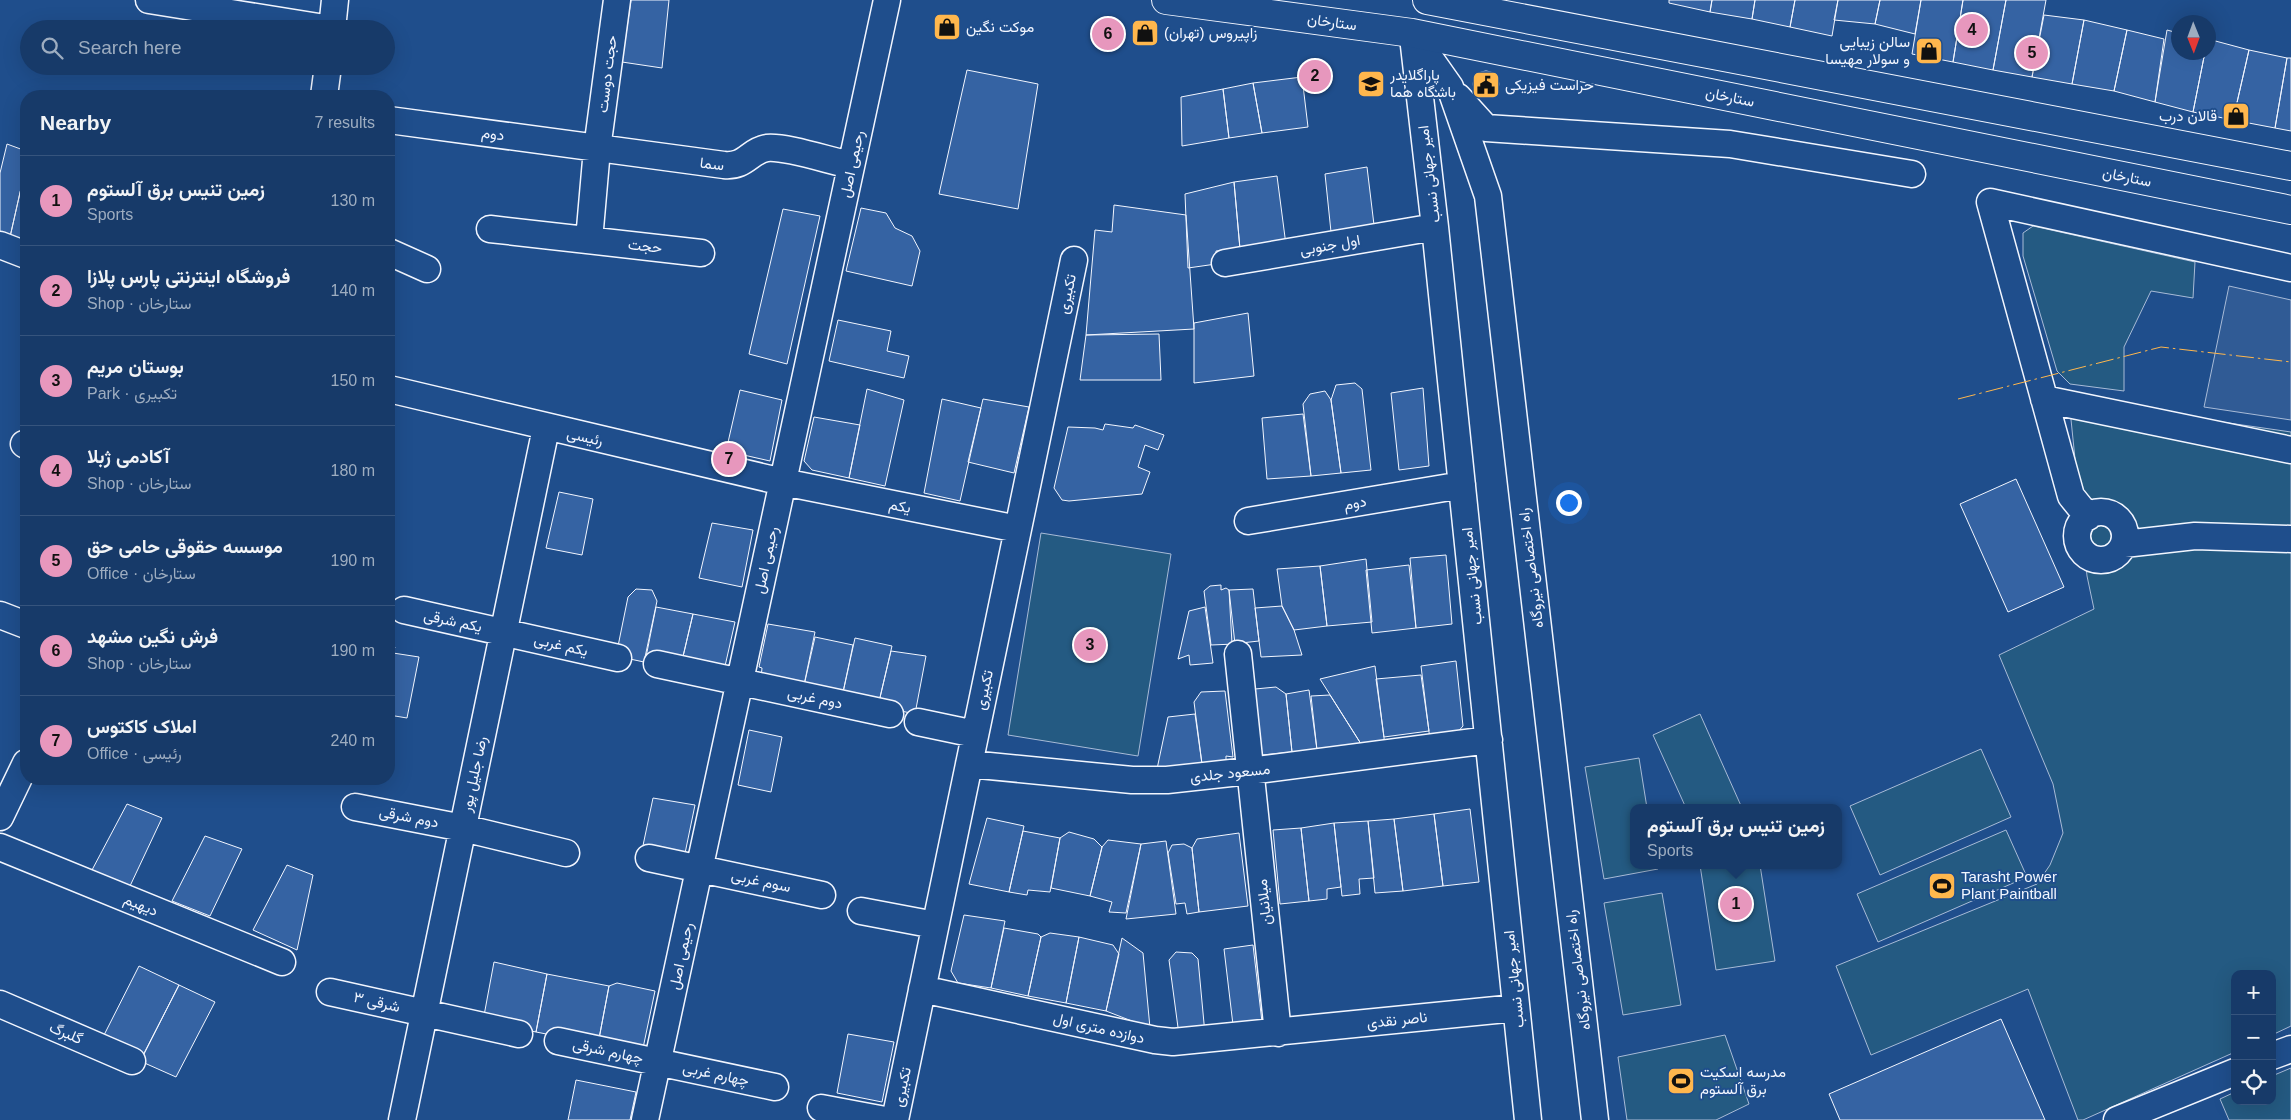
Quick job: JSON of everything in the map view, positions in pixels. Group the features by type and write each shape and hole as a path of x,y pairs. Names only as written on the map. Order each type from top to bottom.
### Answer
{"main road":[{"name":"ستارخان","path":"1166,0 1412,33 2291,210"},
{"path":"1427,0 2291,166"}],"street":[{"path":"149,0 275,20"},
{"path":"333,20 335,0"},
{"name":"حجت دوست","path":"597,149 617,0"},
{"name":"رحیمی اصل","path":"645,1120 887,0"},
{"name":"راه اختصاصی نیروگاه","path":"1412,33 1450,87 1488,196 1595,1120"},
{"name":"امیر جهانی نسب","path":"1412,33 1435,227 1528,1120"},
{"path":"325,90 327,75"},
{"path":"1450,87 1486,128 1730,144 1912,174"},
{"name":"دوم","path":"395,121 597,149"},
{"name":"سما","path":"597,149 734,166 742,163 757,152 774,148 851,166"},
{"path":"589,240 597,149"},
{"path":"2088,517 2070,496 1990,202 2291,268"},
{"name":"اول جنوبی","path":"1226,263 1435,227"},
{"name":"حجت","path":"490,228 701,253"},
{"path":"0,245 20,253"},
{"path":"395,255 428,269"},
{"name":"تکبیری","path":"895,1120 1074,260"},
{"name":"رئیسی","path":"395,390 546,428 783,482"},
{"path":"2044,399 2291,450"},
{"name":"رضا جلیل پور","path":"402,1120 546,428"},
{"name":"یکم","path":"783,482 1018,529"},
{"name":"دوم","path":"1248,522 1462,485"},
{"path":"2098,512 2114,516 2124,528 2124,544 2115,556 2108,560 2092,559 2086,554 2078,541 2077,533 2088,517 2098,512"},
{"path":"2124,544 2195,536 2291,539"},
{"name":"یکم شرقی","path":"404,610 503,631"},
{"path":"0,615 20,623"},
{"name":"یکم غربی","path":"503,631 618,658"},
{"name":"میلانیان","path":"1238,654 1278,1033"},
{"path":"657,664 740,682"},
{"name":"دوم غربی","path":"740,682 890,714"},
{"path":"918,722 975,734"},
{"name":"مسعود جلدی","path":"969,764 1132,780 1167,780 1489,740"},
{"path":"0,817 20,775"},
{"name":"دوم شرقی","path":"355,807 463,828"},
{"path":"463,828 566,853"},
{"name":"دیهیم","path":"0,847 282,962"},
{"name":"سوم غربی","path":"650,858 822,894"},
{"path":"862,911 935,925"},
{"name":"دوازده متری اول","path":"922,988 1155,1040 1185,1042 1278,1033"},
{"name":"۳ شرقی","path":"330,992 424,1013"},
{"name":"گلبرگ","path":"0,1004 132,1061"},
{"name":"ناصر نقدی","path":"1278,1033 1516,1008"},
{"path":"424,1013 519,1034"},
{"name":"چهارم شرقی","path":"558,1041 658,1062"},
{"path":"2276,1055 2291,1049"},
{"name":"چهارم غربی","path":"658,1062 775,1087"},
{"path":"2117,1120 2231,1074"},
{"path":"821,1108 885,1120"}],"shaded area":[{"path":"2033,226 2195,262 2193,298 2151,291 2124,347 2124,391 2070,384 2057,371 2023,256 2023,233"},
{"path":"2229,286 2291,300 2291,420 2204,407"},
{"path":"2069,400 2291,432 2291,1026 2276,1033 2276,970 2231,970 2231,1054 2083,1120 2078,1120 2028,989 1871,1055 1836,966 2037,884 2050,865 2063,833 2053,784 1999,655 2094,609 2087,576"},
{"path":"1041,533 1171,554 1138,756 1008,735"},
{"path":"1700,714 1740,804 1684,804 1653,735"},
{"path":"1981,749 2011,817 1880,875 1850,806"},
{"path":"1639,758 1646,804 1630,804 1630,869 1658,869 1604,879 1585,767"},
{"name":"Tarasht Power Plant Paintball","path":"2006,830 2027,877 1878,942 1857,894"},
{"path":"1701,869 1761,869 1775,961 1716,970"},
{"path":"1662,893 1681,1005 1623,1015 1604,903"},
{"name":"مدرسه اسکیت برق آلستوم","path":"1725,1035 1749,1104 1716,1120 1627,1120 1618,1057"},
{"path":"2291,1068 2291,1120 2229,1120 2220,1099 2231,1094 2231,1105 2276,1105 2276,1074"}],"building":[{"path":"631,0 669,0 662,68 622,62"},
{"path":"1669,0 1712,0 1710,12 1669,3"},
{"path":"1712,0 1755,0 1752,19 1710,12"},
{"path":"1755,0 1795,0 1790,27 1752,19"},
{"path":"1795,0 1838,0 1832,36 1790,27"},
{"path":"1838,0 1880,0 1875,24 1834,20"},
{"path":"1880,0 1921,0 1915,34 1875,24"},
{"path":"1921,0 1963,0 1953,62 1912,54"},
{"path":"1963,0 2006,0 1993,70 1953,62"},
{"path":"2006,0 2046,0 2032,77 1993,70"},
{"path":"2044,15 2084,20 2072,84 2032,77"},
{"path":"2084,20 2127,30 2114,91 2072,84"},
{"path":"2127,30 2164,39 2155,102 2114,91"},
{"path":"2167,30 2171,31 2171,60 2203,60 2193,112 2155,102"},
{"path":"2216,41 2249,50 2233,120 2193,112 2203,60 2216,60"},
{"path":"2249,50 2287,58 2275,128 2233,120"},
{"path":"2287,58 2291,58 2291,131 2275,128"},
{"path":"967,70 1038,84 1018,209 939,194"},
{"name":"حراست فیزیکی","path":"1486,71 1495,75 1499,84 1495,93 1486,97 1477,93 1473,84 1477,75"},
{"path":"1302,77 1308,127 1262,133 1253,83"},
{"path":"1253,83 1262,133 1229,138 1223,89"},
{"path":"1223,89 1229,138 1182,146 1181,97"},
{"path":"7,144 20,149 20,193 10,237 0,233 0,173"},
{"path":"1367,167 1374,225 1331,232 1325,174"},
{"path":"1277,176 1286,245 1240,249 1234,182"},
{"path":"1234,182 1240,249 1216,251 1216,264 1188,268 1185,194"},
{"path":"20,193 20,240 10,237"},
{"path":"1114,205 1186,215 1194,329 1086,335 1095,230 1112,232"},
{"path":"861,208 886,213 895,228 912,236 920,251 912,286 846,271"},
{"path":"783,209 820,216 787,364 749,354"},
{"path":"1248,313 1254,376 1194,383 1194,323"},
{"path":"838,320 891,331 887,351 909,356 904,378 829,361"},
{"path":"1159,334 1161,380 1080,380 1086,335"},
{"path":"1355,383 1362,389 1371,470 1341,473 1331,400 1336,385"},
{"path":"1423,388 1429,466 1399,470 1391,393"},
{"path":"867,389 904,400 885,486 849,478"},
{"path":"740,390 782,400 770,461 726,451"},
{"path":"1325,391 1331,400 1341,473 1311,476 1303,404 1310,394"},
{"path":"942,399 981,408 960,501 924,493"},
{"path":"983,399 1029,407 1014,473 968,462"},
{"path":"1303,414 1311,476 1267,479 1262,418"},
{"path":"814,417 860,425 849,478 812,470 804,461"},
{"path":"1105,424 1133,428 1135,425 1164,435 1158,450 1145,445 1138,467 1150,472 1142,494 1069,501 1062,500 1054,488 1068,427 1103,430"},
{"path":"2016,479 2064,587 2008,612 1960,504"},
{"path":"559,492 593,499 582,555 546,548"},
{"path":"712,523 753,530 742,587 699,578"},
{"path":"1446,555 1452,624 1416,628 1410,558"},
{"path":"1366,559 1372,622 1327,626 1320,566"},
{"path":"1409,565 1416,628 1372,633 1366,570"},
{"path":"1320,566 1327,626 1294,630 1282,606 1277,569"},
{"path":"1221,585 1221,590 1226,588 1229,590 1235,644 1211,645 1204,591 1210,586"},
{"path":"636,589 652,590 657,601 644,662 616,656 628,597"},
{"path":"1253,589 1259,641 1232,644 1229,590"},
{"path":"1282,606 1294,630 1302,655 1261,657 1255,608"},
{"path":"656,607 693,614 681,665 646,657"},
{"path":"1205,607 1213,663 1190,665 1189,655 1178,659 1189,611"},
{"path":"693,614 735,622 723,675 681,665"},
{"path":"768,624 815,632 804,685 761,678 762,668 759,667"},
{"path":"815,637 853,645 842,697 803,690"},
{"path":"855,638 892,646 878,706 842,697"},
{"path":"891,651 926,656 915,714 878,706"},
{"path":"395,653 419,657 407,718 395,716"},
{"path":"1456,661 1463,726 1455,735 1430,740 1421,666"},
{"path":"1375,666 1385,746 1363,747 1320,679"},
{"path":"1421,675 1429,731 1384,737 1376,679"},
{"path":"1276,687 1286,694 1292,752 1262,755 1255,689"},
{"path":"1309,690 1317,750 1292,752 1286,694"},
{"path":"1225,691 1233,757 1226,756 1226,762 1202,764 1194,702 1201,692"},
{"path":"1330,695 1361,744 1317,750 1311,696"},
{"path":"1195,714 1202,764 1157,769 1168,717"},
{"path":"749,730 782,737 771,792 738,785"},
{"path":"653,798 695,805 683,863 641,855"},
{"path":"127,804 162,818 130,886 92,870"},
{"path":"1470,809 1479,882 1443,886 1434,814"},
{"path":"1434,814 1443,886 1403,891 1394,819"},
{"path":"987,818 1024,826 1009,892 969,884"},
{"path":"1394,819 1403,891 1375,893 1368,821"},
{"path":"1368,821 1374,878 1359,879 1360,894 1342,896 1334,823"},
{"path":"1334,823 1341,887 1327,889 1327,899 1309,901 1301,828"},
{"path":"1301,828 1309,901 1280,904 1273,830"},
{"path":"1023,831 1060,838 1050,892 1028,890 1027,895 1009,892"},
{"path":"1069,832 1094,839 1102,847 1090,896 1051,888 1060,838"},
{"path":"1239,833 1248,906 1199,912 1192,848 1197,839"},
{"path":"205,836 242,849 210,916 172,901"},
{"path":"1108,840 1141,844 1126,913 1109,912 1112,902 1090,896 1102,847"},
{"path":"1166,841 1176,914 1126,919 1141,844"},
{"path":"1184,844 1192,848 1199,912 1187,914 1185,903 1176,904 1168,853 1172,845"},
{"path":"287,865 313,875 297,950 253,930"},
{"path":"964,915 1005,921 991,988 958,983 951,971"},
{"path":"1004,928 1038,934 1041,937 1028,996 991,988"},
{"path":"1050,933 1079,937 1066,1003 1028,996 1041,937"},
{"path":"1079,937 1113,945 1119,954 1106,1011 1066,1003"},
{"path":"1122,938 1143,953 1150,1028 1106,1011"},
{"path":"1253,945 1262,1022 1233,1025 1224,949"},
{"path":"1176,952 1192,953 1198,959 1205,1034 1179,1035 1169,960"},
{"path":"494,962 547,974 536,1032 483,1021"},
{"path":"139,966 179,985 143,1056 102,1039"},
{"path":"547,974 609,986 598,1044 536,1032"},
{"path":"617,983 655,991 642,1053 598,1044 609,986"},
{"path":"179,985 215,1002 176,1077 140,1061"},
{"path":"2001,1019 2045,1120 1840,1120 1829,1094"},
{"path":"848,1034 894,1042 882,1102 837,1093"},
{"path":"576,1080 636,1092 630,1120 568,1120"}],"power":[{"path":"1958,399 2161,347 2291,362"}],"place":[{"name":"موکت نگین","path":"947,27"},
{"name":"آکادمی ژبلا","path":"1972,30"},
{"name":"زاپیروس (تهران)","path":"1145,33"},
{"name":"فرش نگین مشهد","path":"1108,34"},
{"name":"سالن زیبایی و سولار مهیسا","path":"1929,51"},
{"name":"موسسه حقوقی حامی حق","path":"2032,53"},
{"name":"فروشگاه اینترنتی پارس پلازا","path":"1315,76"},
{"name":"پاراگلایدر باشگاه هما","path":"1371,84"},
{"name":"حراست فیزیکی","path":"1486,85"},
{"name":"قالان درب","path":"2236,116"},
{"name":"املاک کاکتوس","path":"729,459"},
{"name":"بوستان مریم","path":"1090,645"},
{"name":"Tarasht Power Plant Paintball","path":"1942,886"},
{"name":"زمین تنیس برق آلستوم","path":"1736,904"},
{"name":"مدرسه اسکیت برق آلستوم","path":"1681,1081"}]}
